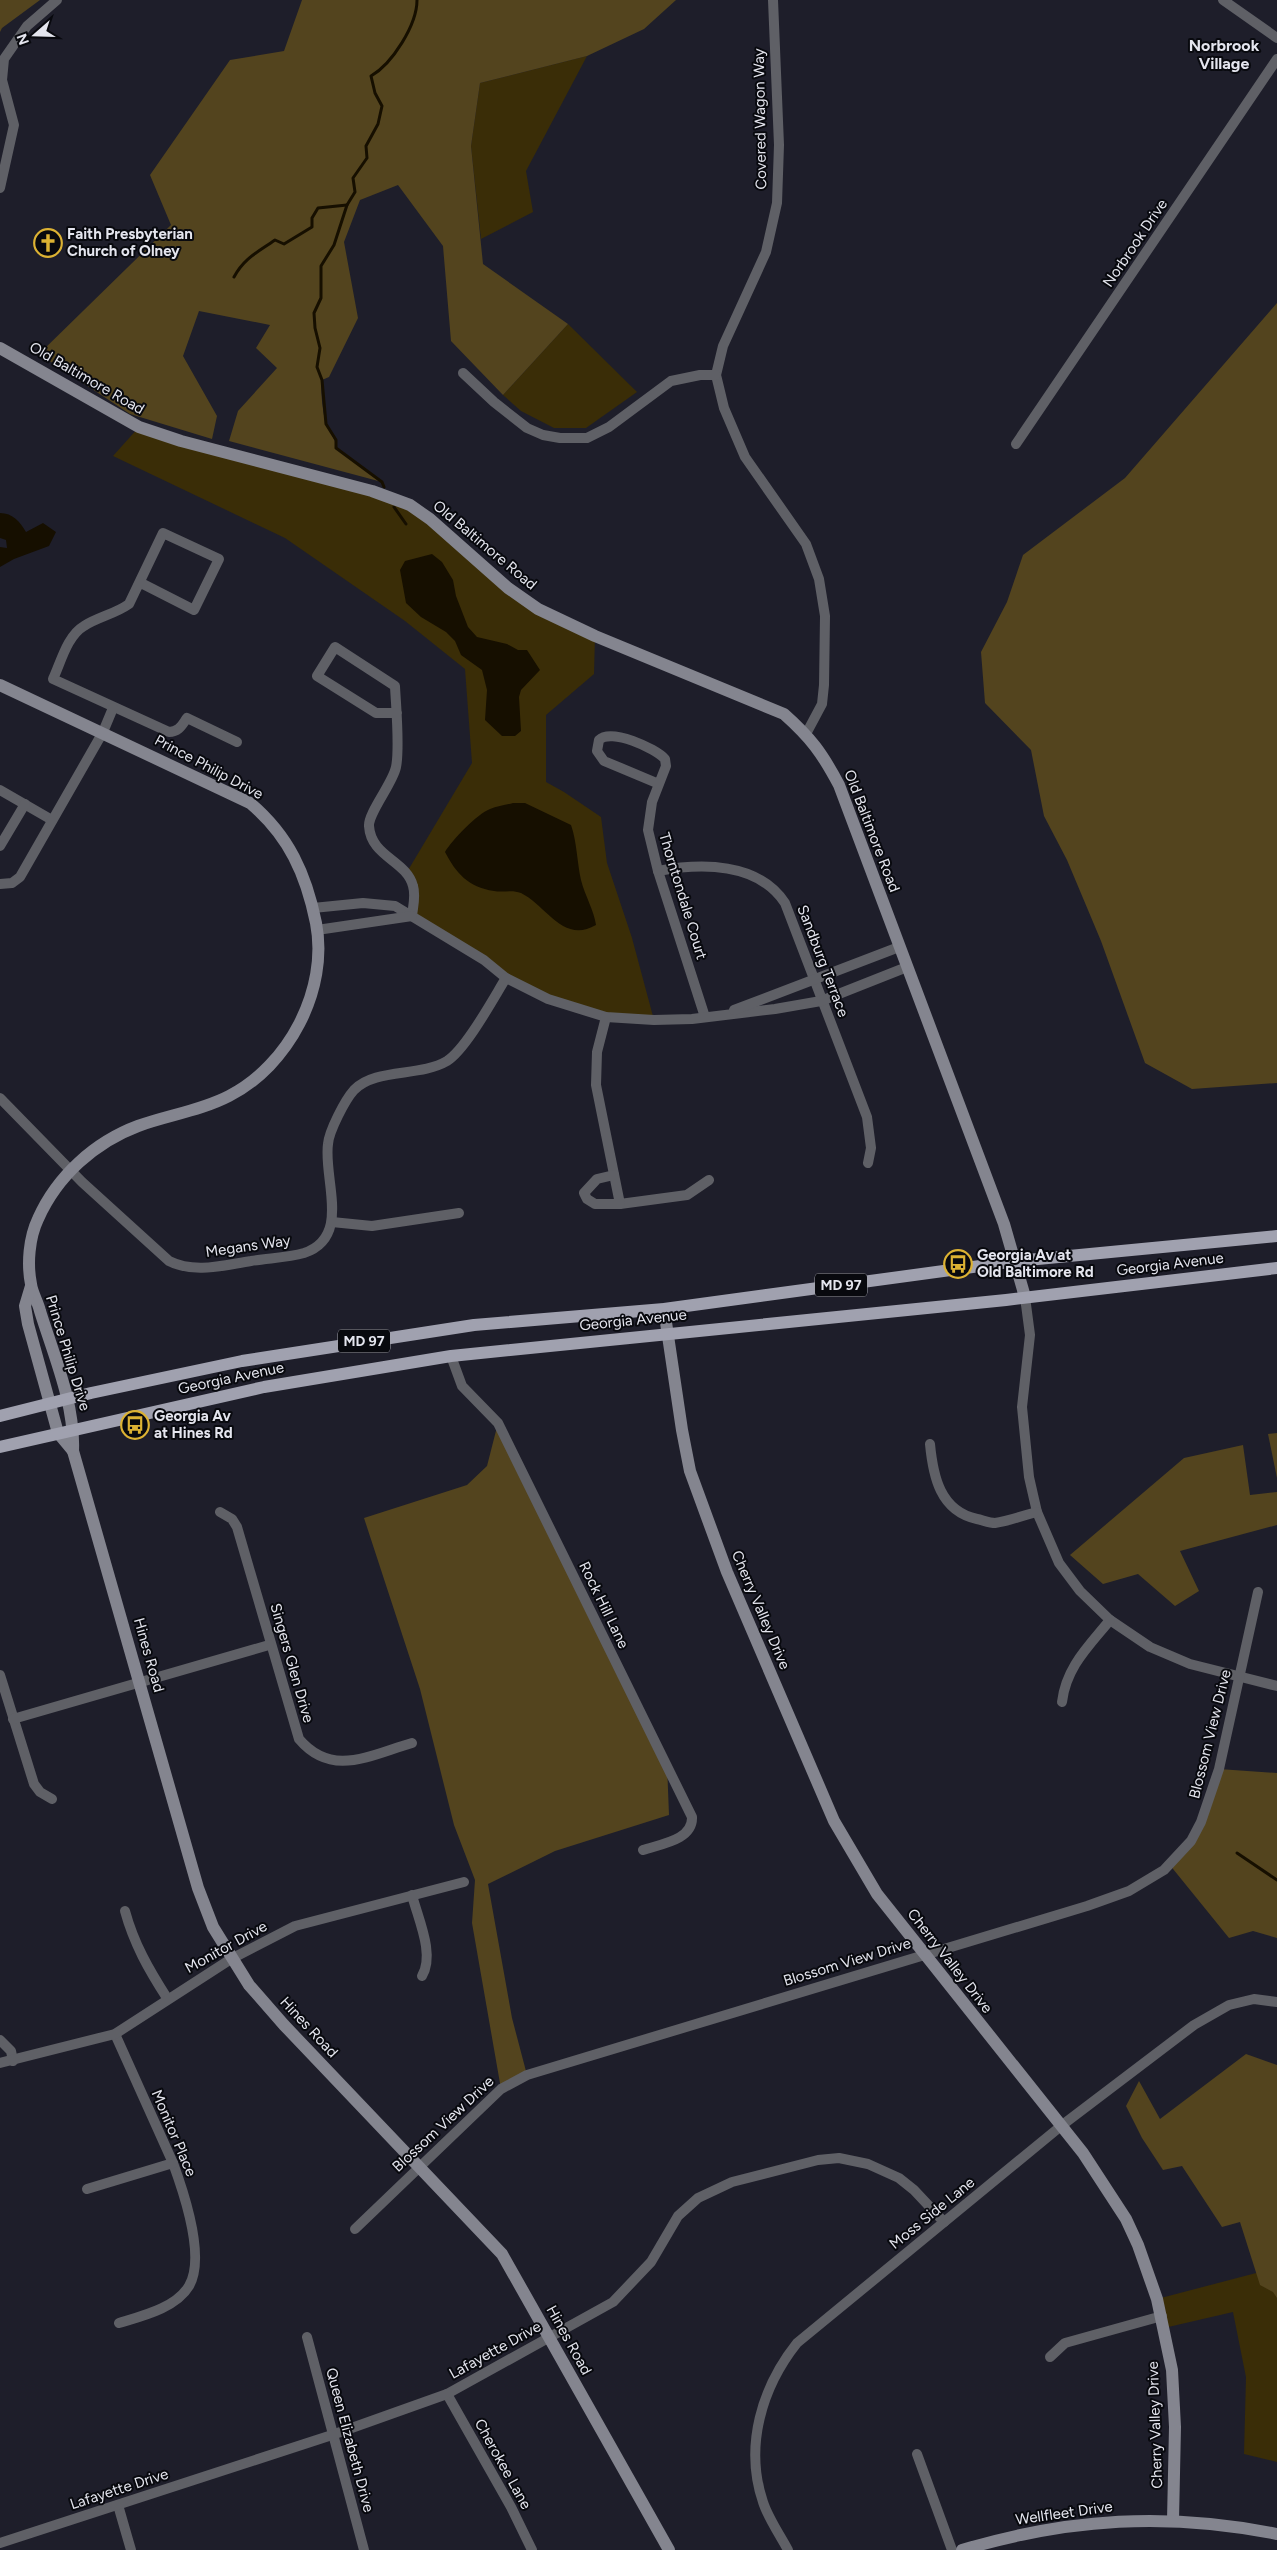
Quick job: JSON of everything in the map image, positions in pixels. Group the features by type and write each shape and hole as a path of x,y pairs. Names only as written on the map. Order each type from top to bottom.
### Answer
{"main road":[{"name":"Georgia Avenue","path":"0,1416 49,1403 242,1361 474,1325 664,1309 1017,1261 1277,1236"},
{"name":"Georgia Avenue","path":"0,1447 264,1387 451,1356 1025,1297 1277,1268"}],"street":[{"path":"0,188 14,125 2,80 4,59 27,26 58,0"},
{"name":"Covered Wagon Way","path":"773,0 779,146 777,203 766,252 723,346 716,375 724,408 744,457 806,544 820,579 825,616 824,685 822,704 806,734"},
{"path":"1223,0 1277,38"},
{"name":"Norbrook Drive","path":"1016,444 1277,59"},
{"name":"Old Baltimore Road","path":"0,348 139,427 181,441 372,491 410,505 430,519 508,588 538,609 595,636 784,714 806,734 822,752 839,785 1017,1261 1025,1297 1030,1335 1022,1407 1029,1477 1036,1512 1060,1564 1080,1591 1110,1620 1158,1650 1190,1664 1277,1686"},
{"path":"463,373 494,402 527,428 543,435 569,438 587,438 609,427 651,393 671,381 700,375 716,375"},
{"path":"141,583 194,610 218,559 163,533 141,583 129,604 119,611 84,626 73,636 53,679 113,708 170,732 175,732 188,718 238,742"},
{"path":"397,713 376,712 317,676 335,647 395,686 397,713 396,768 368,824 371,840 382,854 407,872 413,885 415,898 412,916"},
{"name":"Prince Philip Drive","path":"0,685 250,803 277,829 297,862 307,884 317,930 318,950 312,991 299,1026 272,1064 250,1083 229,1096 139,1126 114,1137 89,1153 51,1195 37,1220 30,1250 31,1286 67,1399 74,1429"},
{"path":"0,884 12,883 20,877 103,732 113,708"},
{"name":"Thorntondale Court","path":"659,784 604,761 597,751 599,740 607,735 615,735 661,755 666,763 659,784 652,802 648,830 658,871 705,1017"},
{"path":"0,790 52,820"},
{"path":"0,846 24,804"},
{"name":"Sandburg Terrace","path":"658,871 690,865 708,865 744,874 769,884 785,903 867,1118 871,1148 868,1163"},
{"path":"313,908 362,903 380,903 395,906 484,960 506,978 548,999 606,1017 654,1020 705,1017 775,1009 821,1001 907,967"},
{"path":"317,930 412,916"},
{"path":"726,1014 899,947"},
{"path":"459,1213 372,1226 332,1222 332,1201 327,1161 328,1144 333,1129 354,1090 368,1080 432,1068 448,1060 460,1048 506,978"},
{"path":"606,1017 597,1052 596,1085 620,1204"},
{"name":"Megans Way","path":"2,1105 157,1252 169,1261 186,1268 204,1268 303,1253 320,1243 332,1222"},
{"path":"614,1175 596,1179 584,1192 587,1199 595,1204 620,1204 687,1195 709,1180"},
{"name":"Prince Philip Drive","path":"31,1286 25,1306 26,1315 58,1433"},
{"name":"Cherry Valley Drive","path":"664,1309 690,1471 727,1572 834,1821 877,1894 923,1955 1088,2159 1126,2219 1149,2273 1162,2316 1172,2370 1174,2399 1173,2520"},
{"name":"Rock Hill Lane","path":"451,1356 462,1386 498,1423 692,1816 692,1826 687,1833 643,1850"},
{"name":"Hines Road","path":"74,1429 73,1451 198,1888 213,1927 231,1959 249,1985 284,2025 502,2254 669,2550"},
{"name":"Hines Road","path":"58,1433 73,1451"},
{"path":"930,1444 932,1468 939,1489 948,1504 965,1516 995,1523 1036,1512"},
{"name":"Singers Glen Drive","path":"220,1512 232,1519 236,1527 255,1585 269,1646 298,1739 310,1752 322,1759 342,1762 412,1743"},
{"name":"Blossom View Drive","path":"355,2229 501,2089 527,2075 1087,1906 1129,1891 1164,1870 1191,1841 1205,1813 1219,1769 1258,1592"},
{"path":"1062,1702 1064,1685 1073,1664 1110,1620"},
{"path":"14,1719 269,1646"},
{"path":"0,1675 34,1784 40,1792 52,1799"},
{"name":"Monitor Drive","path":"0,2063 114,2034 231,1959 295,1926 464,1882"},
{"path":"412,1895 428,1956 427,1968 422,1976"},
{"path":"125,1911 133,1938 146,1965 168,1998"},
{"name":"Moss Side Lane","path":"788,2550 763,2502 754,2456 758,2421 773,2377 797,2343 1061,2126 1194,2025 1229,2006 1254,1999 1277,2002"},
{"name":"Monitor Place","path":"114,2034 180,2181 196,2252 188,2287 176,2299 149,2313 119,2323"},
{"path":"0,2040 11,2051 13,2061"},
{"name":"Lafayette Drive","path":"0,2543 332,2435 447,2394 619,2296 651,2262 678,2216 698,2198 732,2182 818,2160 839,2158 868,2164 899,2178 914,2190 944,2222"},
{"path":"87,2189 173,2163"},
{"path":"1050,2357 1065,2343 1162,2316"},
{"name":"Queen Elizabeth Drive","path":"307,2337 364,2550"},
{"name":"Cherokee Lane","path":"447,2394 511,2507 532,2550"},
{"path":"917,2454 952,2550"},
{"path":"118,2505 131,2550"},
{"name":"Wellfleet Drive","path":"962,2550 1003,2538 1062,2527 1144,2520 1173,2520"},
{"path":"1173,2520 1232,2525 1277,2534"}],"shaded area":[{"path":"0,0 40,0 2,28 0,32"},
{"path":"302,0 676,0 644,29 587,56 480,83 471,146 483,264 568,324 503,395 451,341 443,246 398,185 360,200 344,242 358,318 329,377 322,380 321,384 325,419 335,441 336,448 382,482 229,441 238,411 277,368 256,348 270,325 199,311 183,356 217,416 212,439 130,414 39,354 171,225 150,175 230,60 284,51"},
{"path":"587,56 526,171 533,212 481,239 471,146 480,83"},
{"path":"1277,303 1277,1083 1192,1089 1145,1063 1101,941 1067,860 1044,816 1031,750 985,703 981,652 1007,602 1023,555 1125,478"},
{"path":"568,324 637,392 586,428 554,428 521,411 503,395"},
{"path":"139,427 410,505 508,588 595,636 594,674 546,715 546,782 601,817 607,863 632,938 654,1020 606,1017 548,999 412,916 415,897 407,872 472,763 465,669 405,621 285,538 113,456"},
{"path":"0,513 5,513 16,519 26,532 43,523 56,532 49,546 14,559 0,567 0,547 7,548 6,540 0,538"},
{"path":"432,554 442,562 453,580 456,596 468,627 477,637 507,644 518,650 527,650 540,670 521,690 519,697 521,731 515,736 502,736 485,720 487,690 482,670 461,655 455,641 446,632 421,617 406,603 400,570 405,561"},
{"path":"513,803 525,803 571,825 575,838 581,880 596,925 584,930 574,930 565,927 521,893 485,889 470,882 458,873 445,852 448,847 459,834 485,812"},
{"path":"498,1423 667,1764 669,1815 555,1851 488,1884 512,2018 527,2075 501,2089 472,1923 475,1880 454,1825 420,1689 364,1518 467,1485 487,1466"},
{"path":"1277,1433 1277,1478 1268,1434"},
{"path":"1243,1445 1250,1495 1277,1492 1277,1525 1180,1551 1199,1591 1175,1606 1138,1574 1103,1584 1070,1555 1184,1458"},
{"path":"1219,1769 1277,1773 1277,1938 1253,1931 1229,1938 1169,1864 1191,1841"},
{"path":"1246,2054 1277,2065 1277,2298 1273,2292 1260,2285 1240,2222 1222,2227 1182,2166 1163,2170 1142,2138 1126,2106 1139,2081 1160,2119"},
{"path":"1277,2270 1277,2462 1244,2454 1246,2377 1233,2312 1164,2328 1157,2299 1260,2272"}],"waterway":[{"path":"384,487 382,482 336,448 336,440 326,424 322,380 317,367 320,348 315,328 314,313 321,298 321,266 334,245 347,205 355,192 353,178 367,158 366,146 378,124 382,106 375,93 371,76 387,63 402,43 413,21 417,0"},
{"path":"234,277 247,260 275,240 284,244 312,227 312,218 318,208 347,205"},
{"path":"394,507 406,524"},
{"path":"1237,1853 1277,1880"}],"place":[{"name":"Faith Presbyterian Church of Olney","path":"48,243"},
{"name":"Georgia Av at Old Baltimore Rd","path":"958,1264"},
{"name":"Georgia Av at Hines Rd","path":"135,1425"}],"district":[{"name":"Norbrook Village","path":"1224,54"}]}
